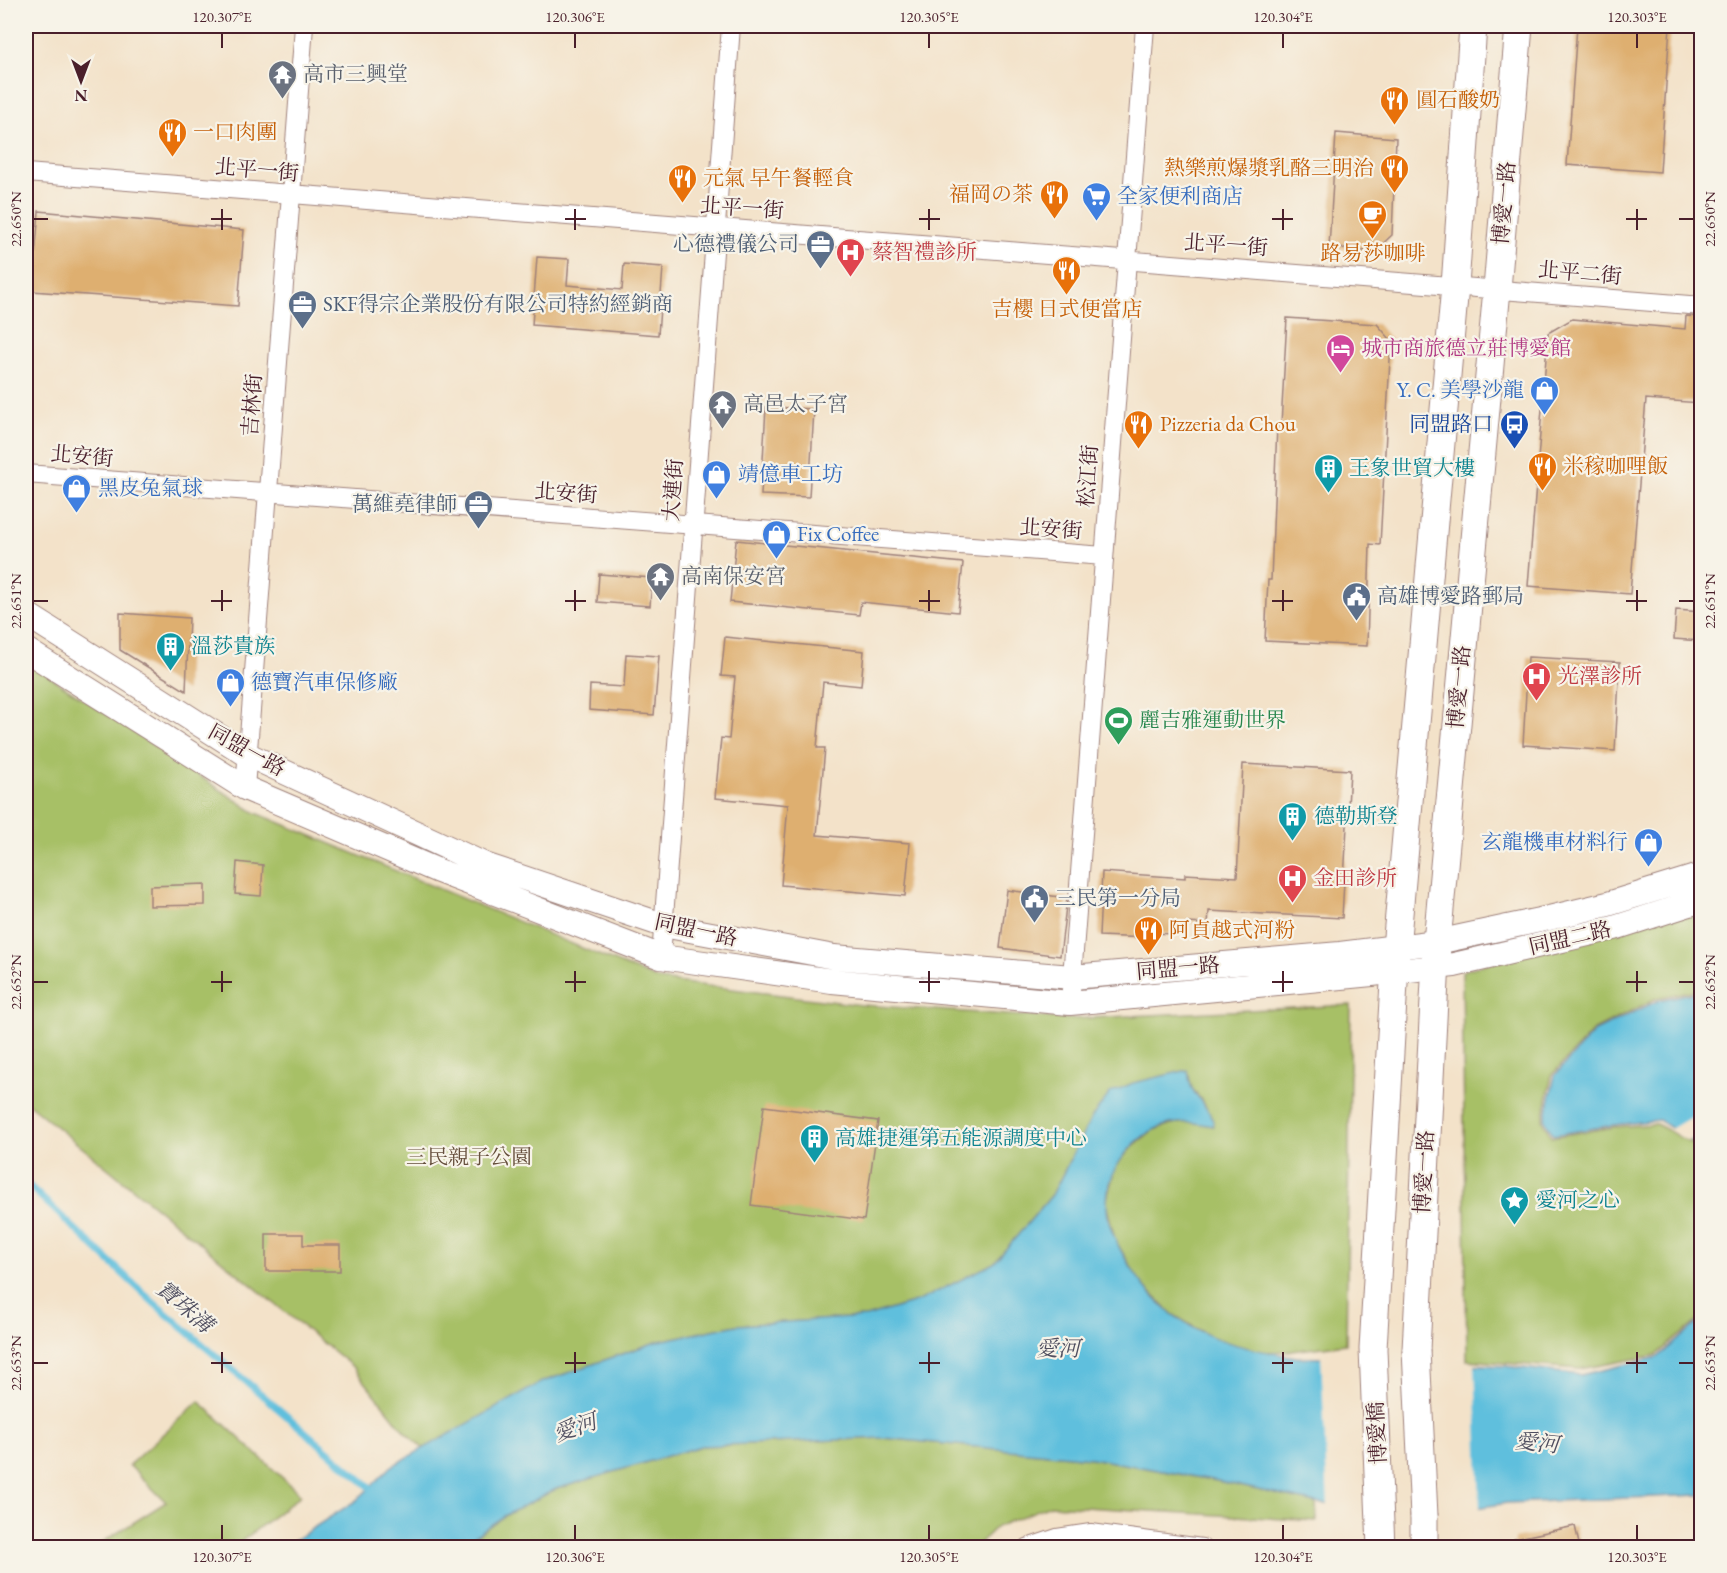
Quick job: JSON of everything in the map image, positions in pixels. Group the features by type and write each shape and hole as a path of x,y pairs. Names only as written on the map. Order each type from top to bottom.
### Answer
{"main road":[{"name":"博愛一路","path":"1373,1349 1396,960 1455,286 1473,26"},
{"name":"博愛一路","path":"1416,1350 1436,955 1519,26"},
{"name":"博愛橋","path":"1373,1349 1382,1548"},
{"name":"博愛橋","path":"1416,1350 1424,1548"}],"street":[{"name":"吉林街","path":"245,788 304,26"},
{"name":"大連街","path":"661,957 731,26"},
{"name":"松江街","path":"1070,1003 1144,26"},
{"name":"北平一街","path":"26,173 291,196 1455,286"},
{"name":"北平二街","path":"1455,286 1701,306"},
{"name":"北安街","path":"26,474 1104,556"},
{"name":"同盟一路","path":"26,614 248,755 485,865 663,925 834,957 1072,977 1396,960"},
{"name":"同盟一路","path":"26,650 245,788 436,870 661,957 832,981 1070,1003 1436,955"},
{"name":"同盟二路","path":"1436,955 1701,875"},
{"name":"同盟二路","path":"1436,955 1614,928 1701,900"},
{"path":"1027,1548 1057,1538 1091,1533 1202,1548"}],"green space":[{"name":"三民親子公園","path":"26,661 254,812 659,980 862,1005 1070,1019 1351,1005 1346,1344 1263,1352 1216,1340 1172,1314 1140,1282 1115,1240 1106,1203 1115,1167 1132,1147 1153,1130 1175,1123 1195,1122 1213,1126 1205,1105 1191,1087 1188,1071 1092,1117 1052,1195 994,1263 919,1301 866,1317 737,1325 659,1341 542,1382 424,1449 405,1432 354,1368 26,1102"},
{"path":"1701,898 1701,989 1657,998 1594,1030 1552,1075 1543,1120 1551,1137 1614,1127 1657,1124 1701,1149 1701,1318 1656,1355 1580,1369 1467,1360 1462,971"},
{"path":"199,1401 301,1495 234,1547 95,1547 166,1502 129,1465"},
{"path":"883,1438 1091,1458 1218,1481 1316,1503 1317,1521 1050,1505 996,1527 975,1547 458,1548 504,1516 556,1489 701,1446"}],"water":[{"path":"1701,991 1701,1147 1659,1120 1553,1135 1545,1120 1555,1075 1595,1031 1659,1000"},
{"name":"愛河","path":"1188,1070 1191,1086 1213,1120 1214,1126 1177,1123 1163,1126 1139,1140 1128,1150 1113,1175 1107,1202 1108,1216 1120,1248 1139,1279 1161,1305 1186,1324 1216,1338 1247,1348 1296,1357 1505,1366 1581,1375 1658,1357 1701,1320 1701,1495 1507,1503 1465,1510 1349,1507 1316,1503 1218,1481 1091,1458 883,1438 701,1446 556,1489 504,1516 458,1547 282,1548 357,1500 392,1466 542,1382 659,1341 737,1325 866,1317 919,1301 994,1263 1052,1195 1092,1117 1110,1093 1133,1083"}],"pier":[{"path":"1701,1111 1701,1135 1687,1141 1669,1130"},
{"path":"1321,1356 1475,1362 1480,1510 1465,1513 1328,1508"}],"building":[{"path":"1577,26 1670,26 1660,172 1567,165"},
{"path":"1336,133 1396,138 1392,235 1374,252 1329,247"},
{"path":"39,211 244,230 238,306 32,291"},
{"path":"537,257 569,259 567,285 622,290 624,264 663,267 658,335 532,325"},
{"path":"1686,316 1701,317 1701,403 1646,399 1630,594 1528,586 1548,333 1572,319 1685,329"},
{"path":"1287,318 1377,324 1391,340 1380,545 1370,544 1367,646 1265,641 1268,580 1271,580 1277,425 1281,425"},
{"path":"766,407 814,409 809,497 761,495"},
{"path":"736,540 963,563 958,612 861,602 859,615 730,602"},
{"path":"599,574 652,578 650,606 597,602"},
{"path":"1676,610 1701,612 1701,641 1674,639"},
{"name":"溫莎貴族","path":"120,613 189,618 186,691 120,650"},
{"path":"725,637 864,651 861,686 823,682 817,748 825,748 817,835 910,843 905,896 781,885 788,805 715,798 721,738 729,739 735,677 721,676"},
{"path":"626,654 659,656 654,715 589,710 590,685 624,687"},
{"path":"1528,657 1620,662 1615,751 1523,745"},
{"name":"德勒斯登","path":"1243,764 1350,770 1342,918 1209,911 1208,924 1185,923 1185,929 1176,929 1176,934 1149,933 1149,938 1099,936 1102,872 1185,878 1185,874 1237,877"},
{"path":"237,862 263,865 261,896 235,894"},
{"path":"205,884 205,905 150,906 150,886"},
{"name":"三民第一分局","path":"1007,890 1067,898 1060,956 1000,948"},
{"name":"高雄捷運第五能源調度中心","path":"764,1106 878,1121 864,1220 751,1205"},
{"path":"266,1234 303,1234 303,1245 340,1245 340,1271 266,1271"},
{"path":"1575,1526 1580,1548 1515,1548 1514,1539"}],"waterway":[{"name":"寶珠溝","path":"26,1183 154,1303 377,1493"}],"place":[{"name":"高市三興堂","path":"282,100"},
{"name":"圓石酸奶","path":"1395,126"},
{"name":"一口肉團","path":"172,158"},
{"name":"熱樂煎爆漿乳酪三明治","path":"1395,194"},
{"name":"元氣 早午餐輕食","path":"682,204"},
{"name":"福岡の茶","path":"1054,220"},
{"name":"全家便利商店","path":"1096,222"},
{"name":"路易莎咖啡","path":"1373,240"},
{"name":"心德禮儀公司","path":"820,270"},
{"name":"蔡智禮診所","path":"851,278"},
{"name":"吉櫻 日式便當店","path":"1067,296"},
{"name":"SKF得宗企業股份有限公司特約經銷商","path":"302,330"},
{"name":"城市商旅德立莊博愛館","path":"1340,374"},
{"name":"Y. C. 美學沙龍","path":"1545,416"},
{"name":"高邑太子宮","path":"722,430"},
{"name":"Pizzeria da Chou","path":"1139,450"},
{"name":"同盟路口","path":"1514,450"},
{"name":"米稼咖哩飯","path":"1542,492"},
{"name":"王象世貿大樓","path":"1328,494"},
{"name":"靖億車工坊","path":"717,500"},
{"name":"黑皮兔氣球","path":"77,514"},
{"name":"萬維堯律師","path":"478,530"},
{"name":"Fix Coffee","path":"776,560"},
{"name":"高南保安宮","path":"660,602"},
{"name":"高雄博愛路郵局","path":"1356,622"},
{"name":"溫莎貴族","path":"170,672"},
{"name":"光澤診所","path":"1537,702"},
{"name":"德寶汽車保修廠","path":"230,708"},
{"name":"麗吉雅運動世界","path":"1118,746"},
{"name":"德勒斯登","path":"1293,842"},
{"name":"玄龍機車材料行","path":"1649,868"},
{"name":"金田診所","path":"1292,904"},
{"name":"三民第一分局","path":"1034,924"},
{"name":"阿貞越式河粉","path":"1148,956"},
{"name":"高雄捷運第五能源調度中心","path":"814,1164"},
{"name":"愛河之心","path":"1515,1226"}]}
